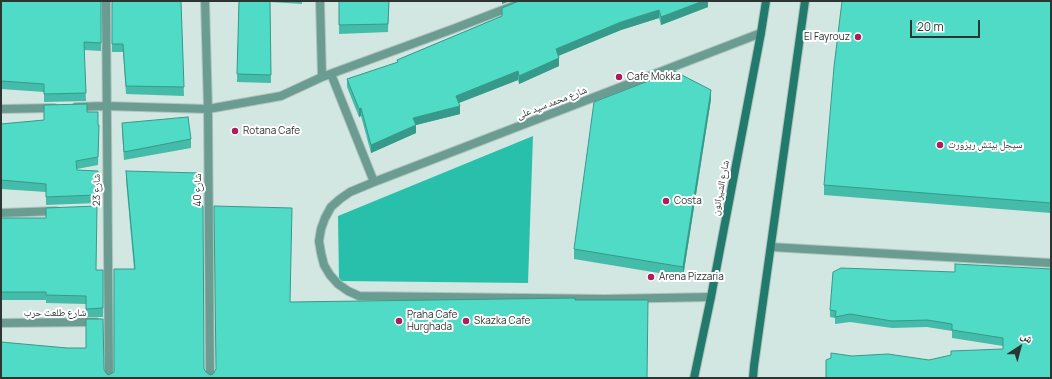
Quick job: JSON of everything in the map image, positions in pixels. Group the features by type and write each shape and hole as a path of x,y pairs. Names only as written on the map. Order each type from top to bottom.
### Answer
{"street":[{"name":"شارع 40","path":"205,1 208,109 210,378"},
{"path":"320,1 322,77"},
{"path":"1,109 106,106 208,109 281,96 322,77 526,1"},
{"name":"شارع الشيراتون","path":"694,378 711,297 766,1"},
{"path":"753,378 805,1"},
{"name":"شارع 23","path":"103,2 106,106 104,209 109,322 109,378"},
{"name":"شارع محمد سيد على","path":"711,297 605,299 359,296 338,284 324,265 320,241 321,229 325,218 332,207 350,192 761,33"},
{"path":"331,74 374,182"},
{"path":"1,213 62,211"},
{"path":"771,247 1051,263"},
{"name":"شارع طلعت حرب","path":"1,323 109,322"}],"green space":[{"path":"533,136 528,283 339,281 338,216"}],"building":[{"path":"1,1 101,1 101,43 84,42 86,93 44,94 44,84 1,81"},
{"path":"112,1 181,1 184,87 126,86 123,44 112,44"},
{"path":"239,1 270,1 271,75 237,74"},
{"path":"339,1 389,1 388,24 339,25"},
{"path":"519,1 703,1 661,17 659,10 621,22 556,49 559,58 519,76 518,71 456,96 460,106 413,118 416,125 371,145 361,108 359,109 347,79 398,62 397,60 502,16 502,8"},
{"path":"842,1 1051,1 1051,203 824,185 834,67"},
{"path":"674,71 711,90 683,267 574,249 594,102"},
{"path":"87,104 87,112 98,112 98,157 76,161 77,170 98,171 97,195 46,197 46,184 1,180 1,124 44,120 44,105"},
{"path":"188,117 191,139 124,152 122,123"},
{"path":"126,171 199,173 198,206 203,206 204,369 210,375 213,374 216,369 214,206 292,208 290,302 575,298 575,300 648,300 647,378 1,378 1,342 67,348 86,348 86,319 103,319 104,370 109,375 114,372 114,269 135,269"},
{"path":"97,206 96,270 103,270 103,308 86,309 86,296 46,295 46,292 1,292 1,218 46,218 46,208"},
{"path":"955,264 1051,269 1051,378 826,378 826,360 831,358 831,353 852,356 888,354 929,360 951,355 951,351 1003,349 1003,338 952,330 952,324 927,320 892,321 850,314 835,317 836,311 830,310 833,272 841,268 955,272"}],"place":[{"name":"El Fayrouz","path":"858,37"},
{"name":"Cafe Mokka","path":"619,77"},
{"name":"Rotana Cafe","path":"235,131"},
{"name":"سيجل بيتش ريزورت","path":"940,145"},
{"name":"Costa","path":"666,201"},
{"name":"Arena Pizzaria","path":"651,277"},
{"name":"Praha Cafe Hurghada","path":"399,321"},
{"name":"Skazka Cafe","path":"466,321"}]}
